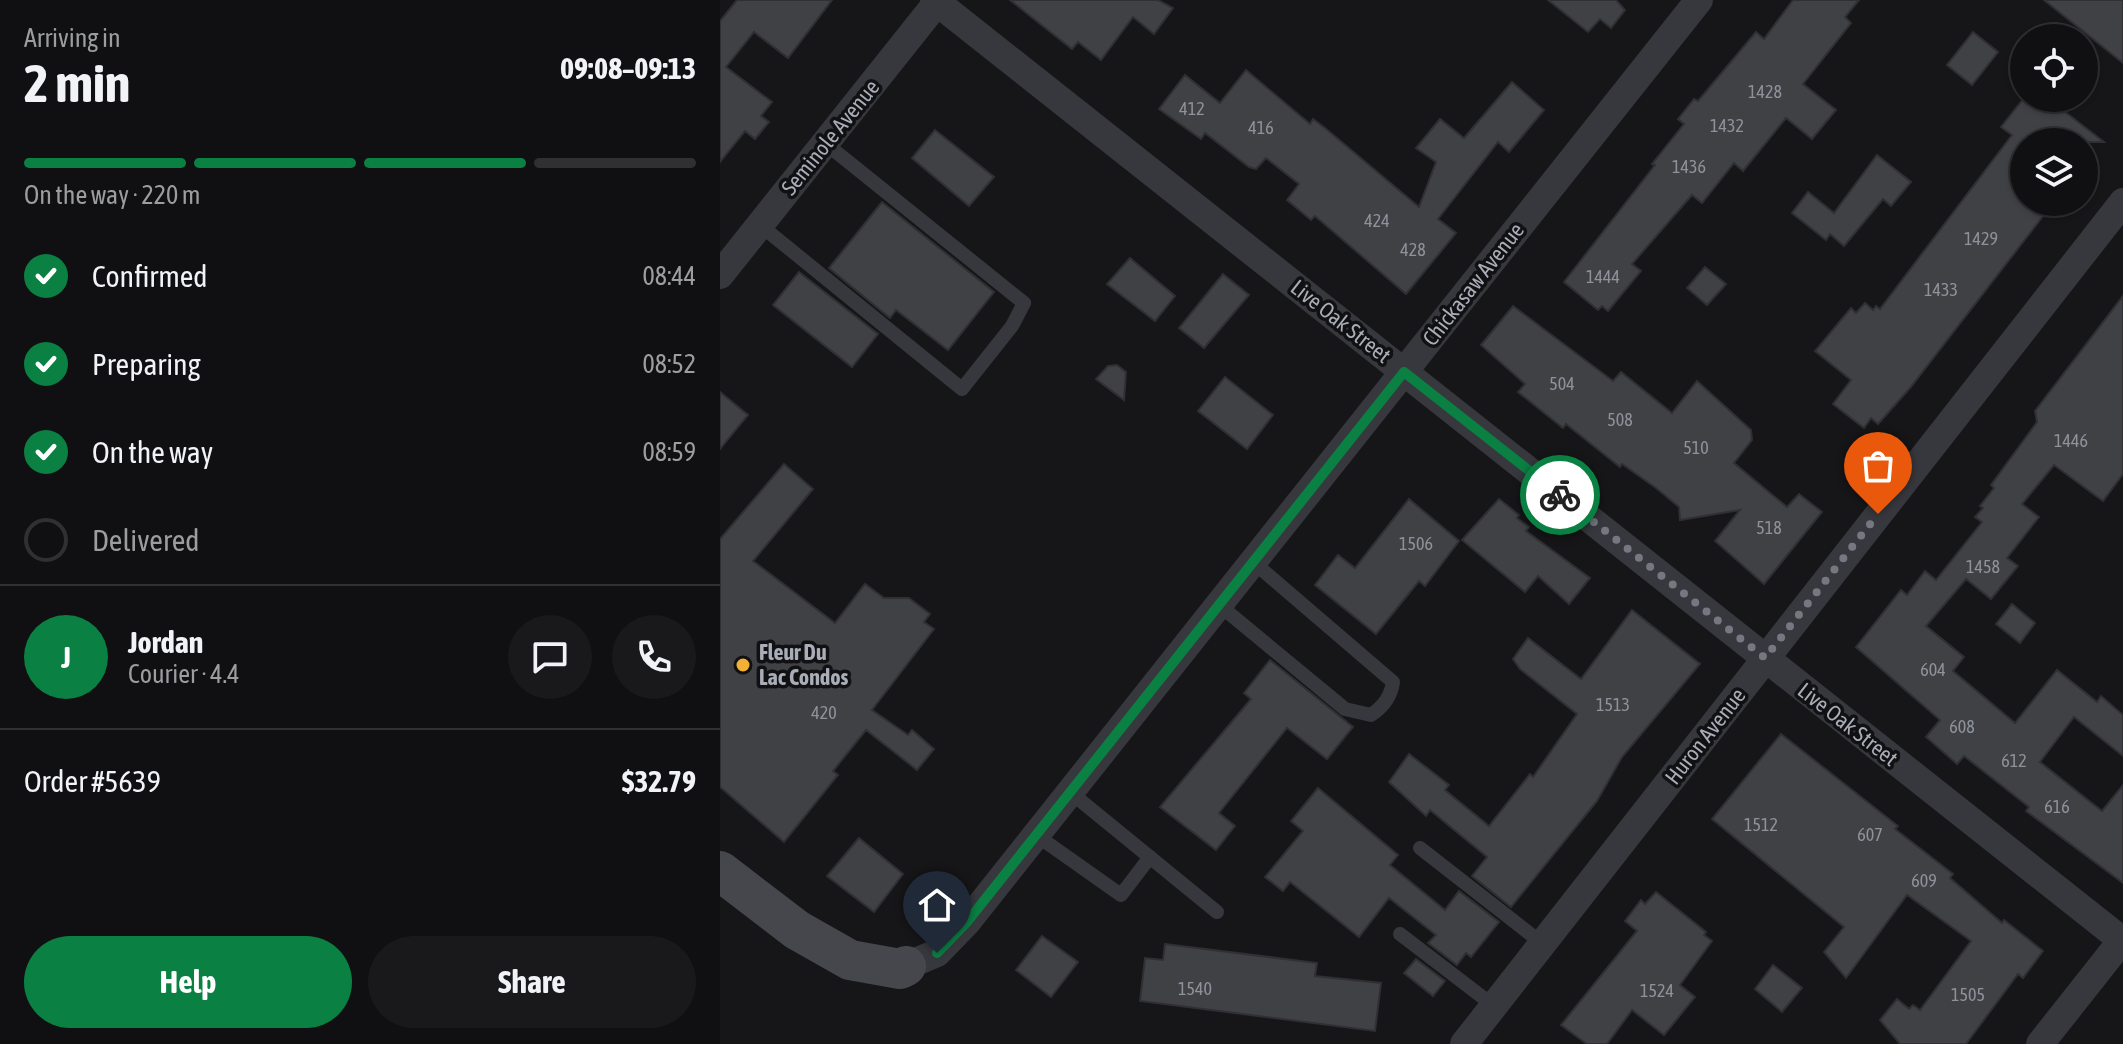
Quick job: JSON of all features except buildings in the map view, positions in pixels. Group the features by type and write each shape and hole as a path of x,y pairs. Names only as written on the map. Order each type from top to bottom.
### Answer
{"street":[{"name":"Chickasaw Avenue","path":"906,966 937,953 1036,835 1699,0"},
{"name":"Live Oak Street","path":"937,1 2123,940"},
{"name":"Seminole Avenue","path":"720,275 937,1"},
{"name":"Huron Avenue","path":"1464,1044 2123,202"},
{"path":"720,871 797,930 850,960 900,969 906,966"},
{"path":"2040,1044 2123,940"}],"lane":[{"path":"760,225 962,389 1012,326 1024,303 825,143"},
{"path":"1218,604 1345,709 1371,715 1381,708 1392,692 1393,682 1252,561"},
{"path":"1070,792 1217,912"},
{"path":"1036,835 1121,895 1150,857"},
{"path":"1420,848 1543,944"},
{"path":"1400,934 1494,1006"}],"way so far":[{"path":"1560,495 1765,658 1878,514"}],"place":[{"name":"Fleur Du Lac Condos","path":"743,665"}],"route":[{"path":"937,953 967,922 1404,372 1560,495"}]}
